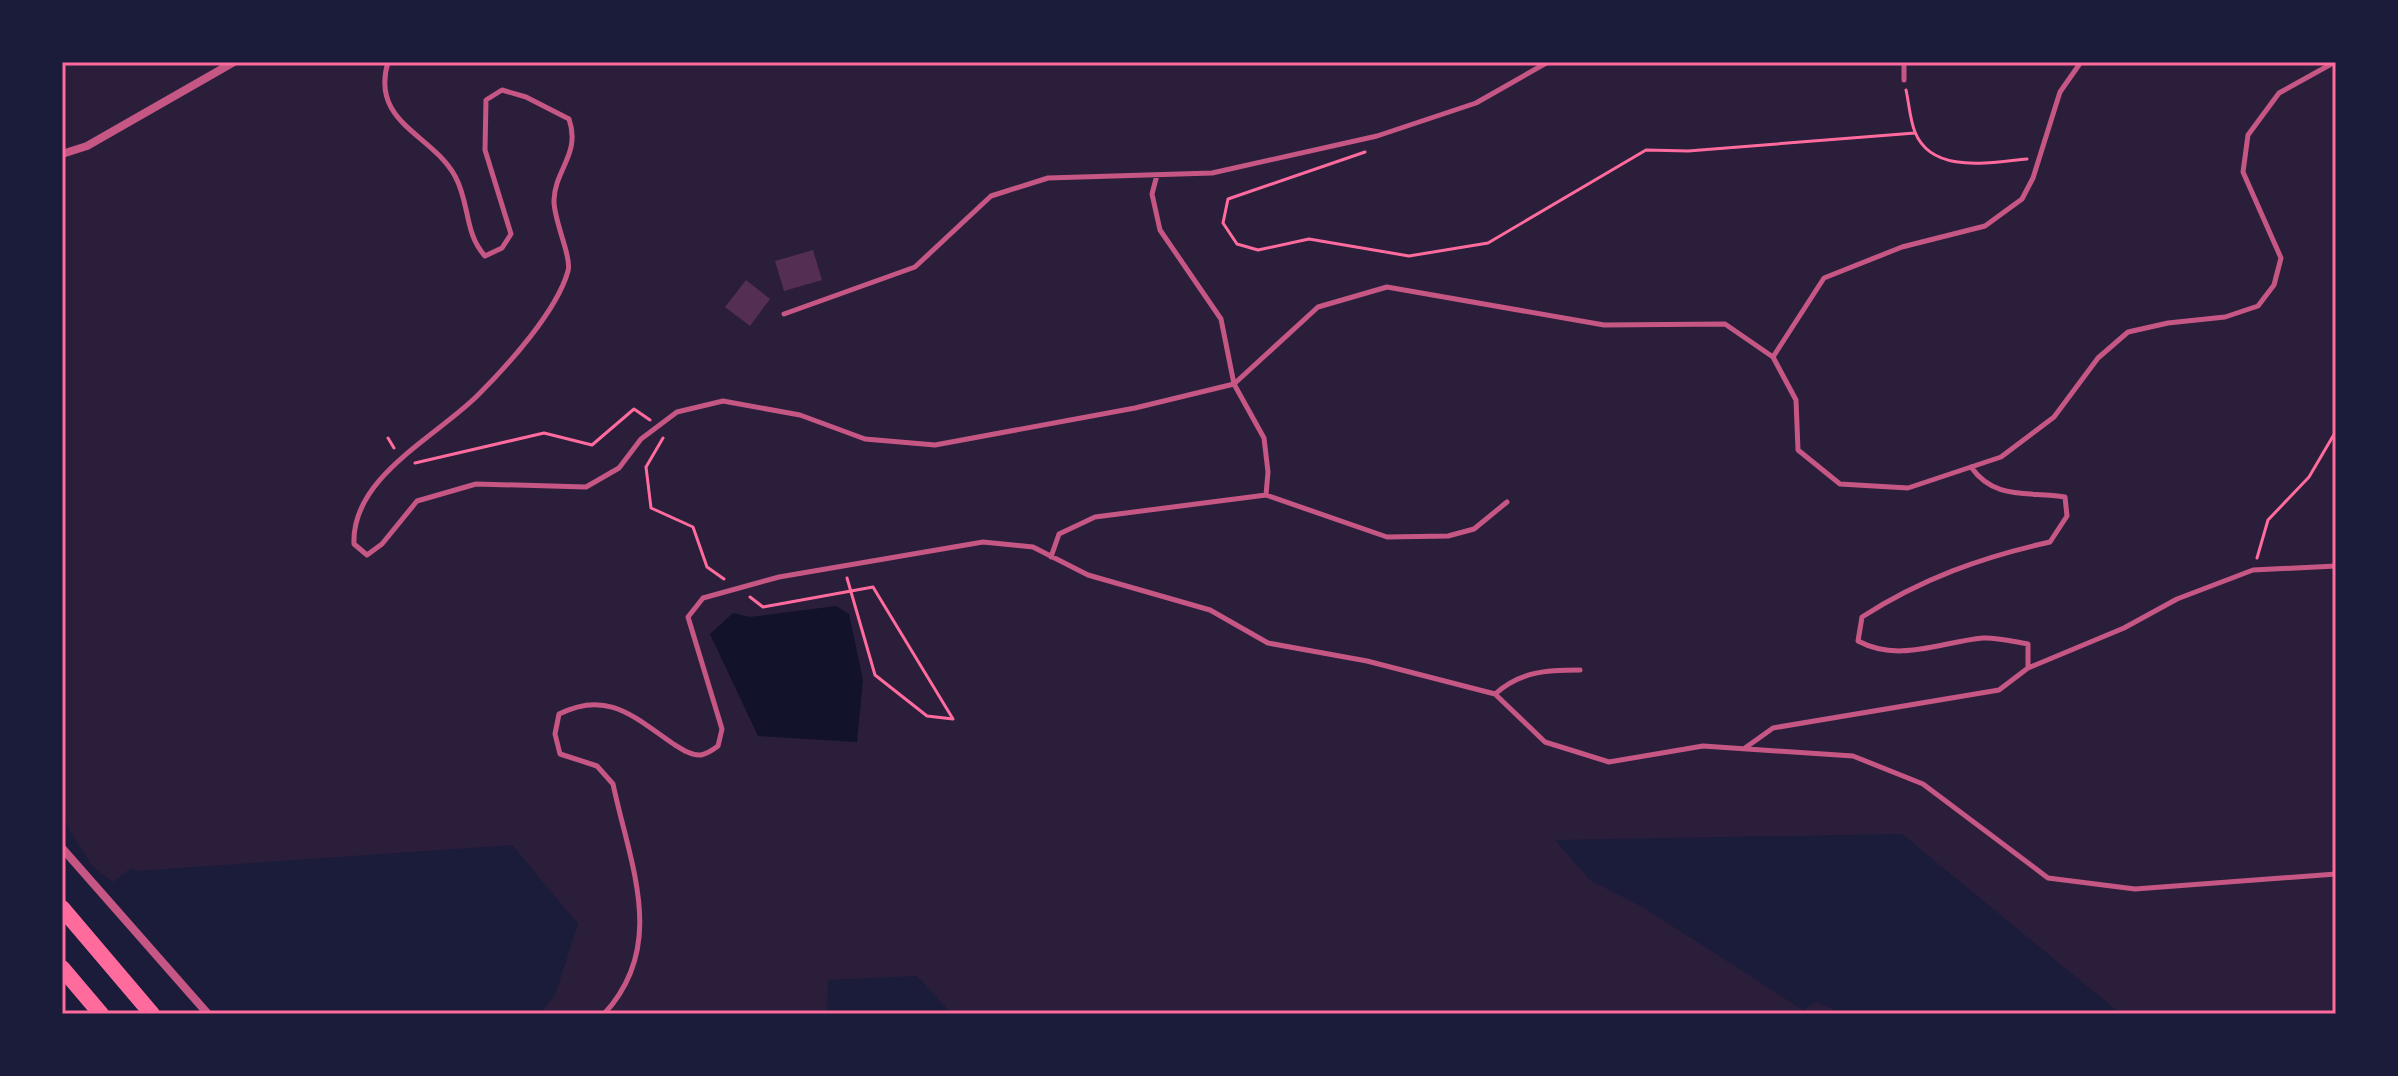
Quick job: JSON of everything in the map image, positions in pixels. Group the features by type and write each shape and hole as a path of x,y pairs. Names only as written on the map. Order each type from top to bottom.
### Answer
{"main road":[{"path":"62,908 152,1014"},
{"path":"62,968 101,1014"}],"street":[{"path":"62,154 87,146 234,62"},
{"path":"62,848 208,1014"}],"lane":[{"path":"388,62 381,84 390,109 455,175 473,243 485,256 502,248 511,234 485,150 486,100 502,90 526,97 569,119 575,135 553,198 569,268 549,311 478,395 420,442 370,491 353,526 354,544 367,555 382,544 417,501 476,484 586,487 619,468 641,439 677,412 723,401 800,415 865,439 935,445 1135,408 1234,384 1318,307 1387,287 1604,325 1725,324 1773,357 1796,400 1798,450 1840,484 1908,488 2001,457 2054,417 2098,358 2128,332 2168,323 2225,317 2258,306 2274,285 2281,258 2243,172 2248,135 2279,93 2335,62"},
{"path":"784,314 915,267 991,196 1048,178 1212,173 1377,136 1476,103 1548,62"},
{"path":"1904,62 1904,80"},
{"path":"1773,357 1824,278 1902,247 1985,226 2022,199 2060,92 2081,62"},
{"path":"1157,175 1152,194 1160,230 1221,319 1234,384 1264,438 1268,472 1266,495"},
{"path":"1971,467 1982,482 2010,494 2065,497 2067,516 2050,542 1967,563 1895,595 1862,617 1858,641 1878,652 1937,648 1985,638 2028,644 2028,668"},
{"path":"1051,557 1059,534 1095,517 1266,495 1387,537 1448,536 1474,529 1507,502"},
{"path":"604,1014 637,963 643,925 613,784 597,766 560,754 555,734 559,714 577,705 608,704 633,715 684,751 701,755 718,746 722,729 688,617 703,598 779,577 983,542 1033,547 1088,575 1210,610 1268,643 1367,661 1495,694 1545,742 1609,762 1703,746 1853,756 1923,784 2048,878 2135,889 2336,874"},
{"path":"1744,749 1773,728 1999,690 2028,668 2124,628 2177,599 2253,570 2336,566"},
{"path":"1495,694 1509,681 1537,671 1580,670"}],"path":[{"path":"1904,80 1915,133 1930,153 1949,161 2039,158"},
{"path":"1377,136 1373,146 1358,157 1228,199 1223,223 1237,244 1258,250 1309,239 1394,254 1422,254 1488,243 1646,150 1688,151 1915,133"},
{"path":"404,466 544,433 592,445 634,409 656,424"},
{"path":"2253,570 2268,520 2309,477 2336,431"},
{"path":"667,432 646,467 651,508 693,527 707,567 730,583"},
{"path":"388,438 398,456"},
{"path":"741,591 763,607 873,587 953,719 927,716 875,675 843,566"}],"shaded area":[{"path":"62,62 2336,62 2336,1014 2121,1014 1902,834 1555,840 1590,880 1646,909 1803,1010 1816,1002 1845,1014 952,1014 917,976 828,980 827,1014 540,1014 555,995 578,924 512,845 136,871 131,868 113,882 93,867 62,818"},
{"path":"836,606 849,614 863,680 857,742 758,736 710,634 733,613 750,617"}],"building":[{"path":"813,250 822,280 784,291 775,261"},
{"path":"746,280 770,299 750,326 725,307"}]}
